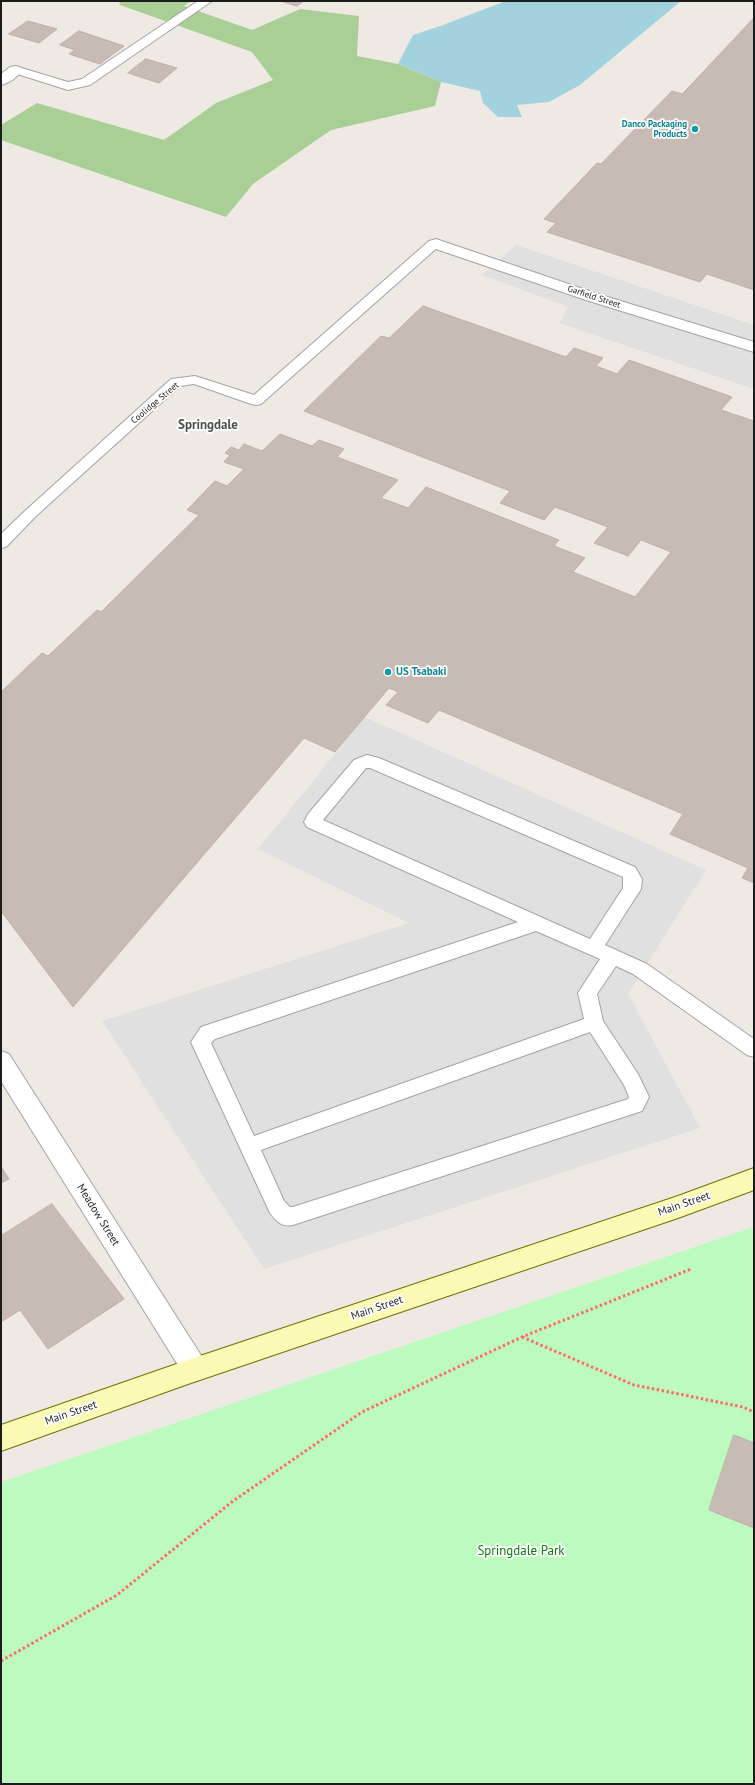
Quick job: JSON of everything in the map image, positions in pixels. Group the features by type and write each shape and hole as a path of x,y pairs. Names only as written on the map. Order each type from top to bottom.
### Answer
{"main road":[{"name":"Main Street","path":"1,1438 195,1369 670,1209 754,1179"}],"street":[{"path":"1,65 15,70"},
{"path":"1,81 15,70"},
{"name":"Garfield Street","path":"436,244 596,298 754,347"},
{"name":"Meadow Street","path":"1,1061 195,1369"}],"lane":[{"path":"15,70 68,86 86,82 98,75 134,48 206,1"},
{"name":"Coolidge Street","path":"1,543 31,513 176,382 195,380 256,401 434,244 436,244"},
{"path":"594,948 632,889 633,879 629,872 373,762 366,761 360,764 314,819 313,822 317,825 612,956 640,968 754,1049"},
{"path":"538,923 208,1033 201,1042 277,1207 285,1217 293,1216 635,1105 639,1097 631,1080 594,1023 587,993 612,956"},
{"path":"249,1146 594,1023"}],"path":[{"path":"1,1661 117,1595 233,1501 362,1412 522,1337 691,1269"},
{"path":"522,1337 634,1385 744,1407 754,1412"}],"green space":[{"path":"119,1 191,1 184,6 252,30 300,9 359,16 357,56 398,64 441,82 435,106 331,130 253,184 226,217 1,140 1,125 37,103 164,140 216,103 273,80 252,52 120,5"},
{"name":"Springdale Park","path":"754,1227 754,1784 1,1784 1,1482"}],"shaded area":[{"path":"516,245 754,325 754,389 559,323 569,307 482,275"},
{"path":"365,717 706,870 628,994 700,1128 264,1269 102,1021 409,923 258,849"}],"water":[{"path":"506,1 681,1 580,85 549,102 517,105 522,117 498,117 483,103 480,91 441,82 398,64 413,35"}],"building":[{"path":"281,1 304,1 297,6"},
{"name":"Danco Packaging Products","path":"754,18 754,290 707,274 700,282 547,232 556,223 544,219 597,163 601,164 672,91 682,94"},
{"path":"28,21 57,29 39,43 9,34"},
{"path":"79,31 124,46 100,64 69,54 75,50 60,45"},
{"path":"146,59 177,68 159,83 128,73"},
{"name":"US Tsabaki","path":"423,306 566,357 574,348 603,358 596,366 617,374 629,360 732,397 721,410 754,421 754,883 742,878 748,868 670,834 683,814 439,710 428,723 386,705 398,692 389,688 335,752 304,738 73,1007 1,911 1,692 42,653 48,656 97,610 101,612 199,515 187,510 215,481 227,486 244,469 224,462 230,455 225,453 231,447 239,450 244,444 262,451 280,434 312,446 319,440 344,449 337,457 398,480 381,498 408,508 426,487 559,540 554,546 585,558 573,572 635,597 671,552 641,540 628,556 594,543 608,527 555,507 544,520 500,503 510,491 304,411 381,336 389,338"},
{"path":"1,1166 9,1179 1,1183"},
{"path":"52,1204 124,1299 48,1349 20,1310 1,1322 1,1236"},
{"path":"734,1435 754,1443 754,1528 709,1510"}],"place":[{"name":"Danco Packaging Products","path":"695,129"},
{"name":"US Tsabaki","path":"388,672"}],"district":[{"name":"Springdale","path":"208,425"}]}
